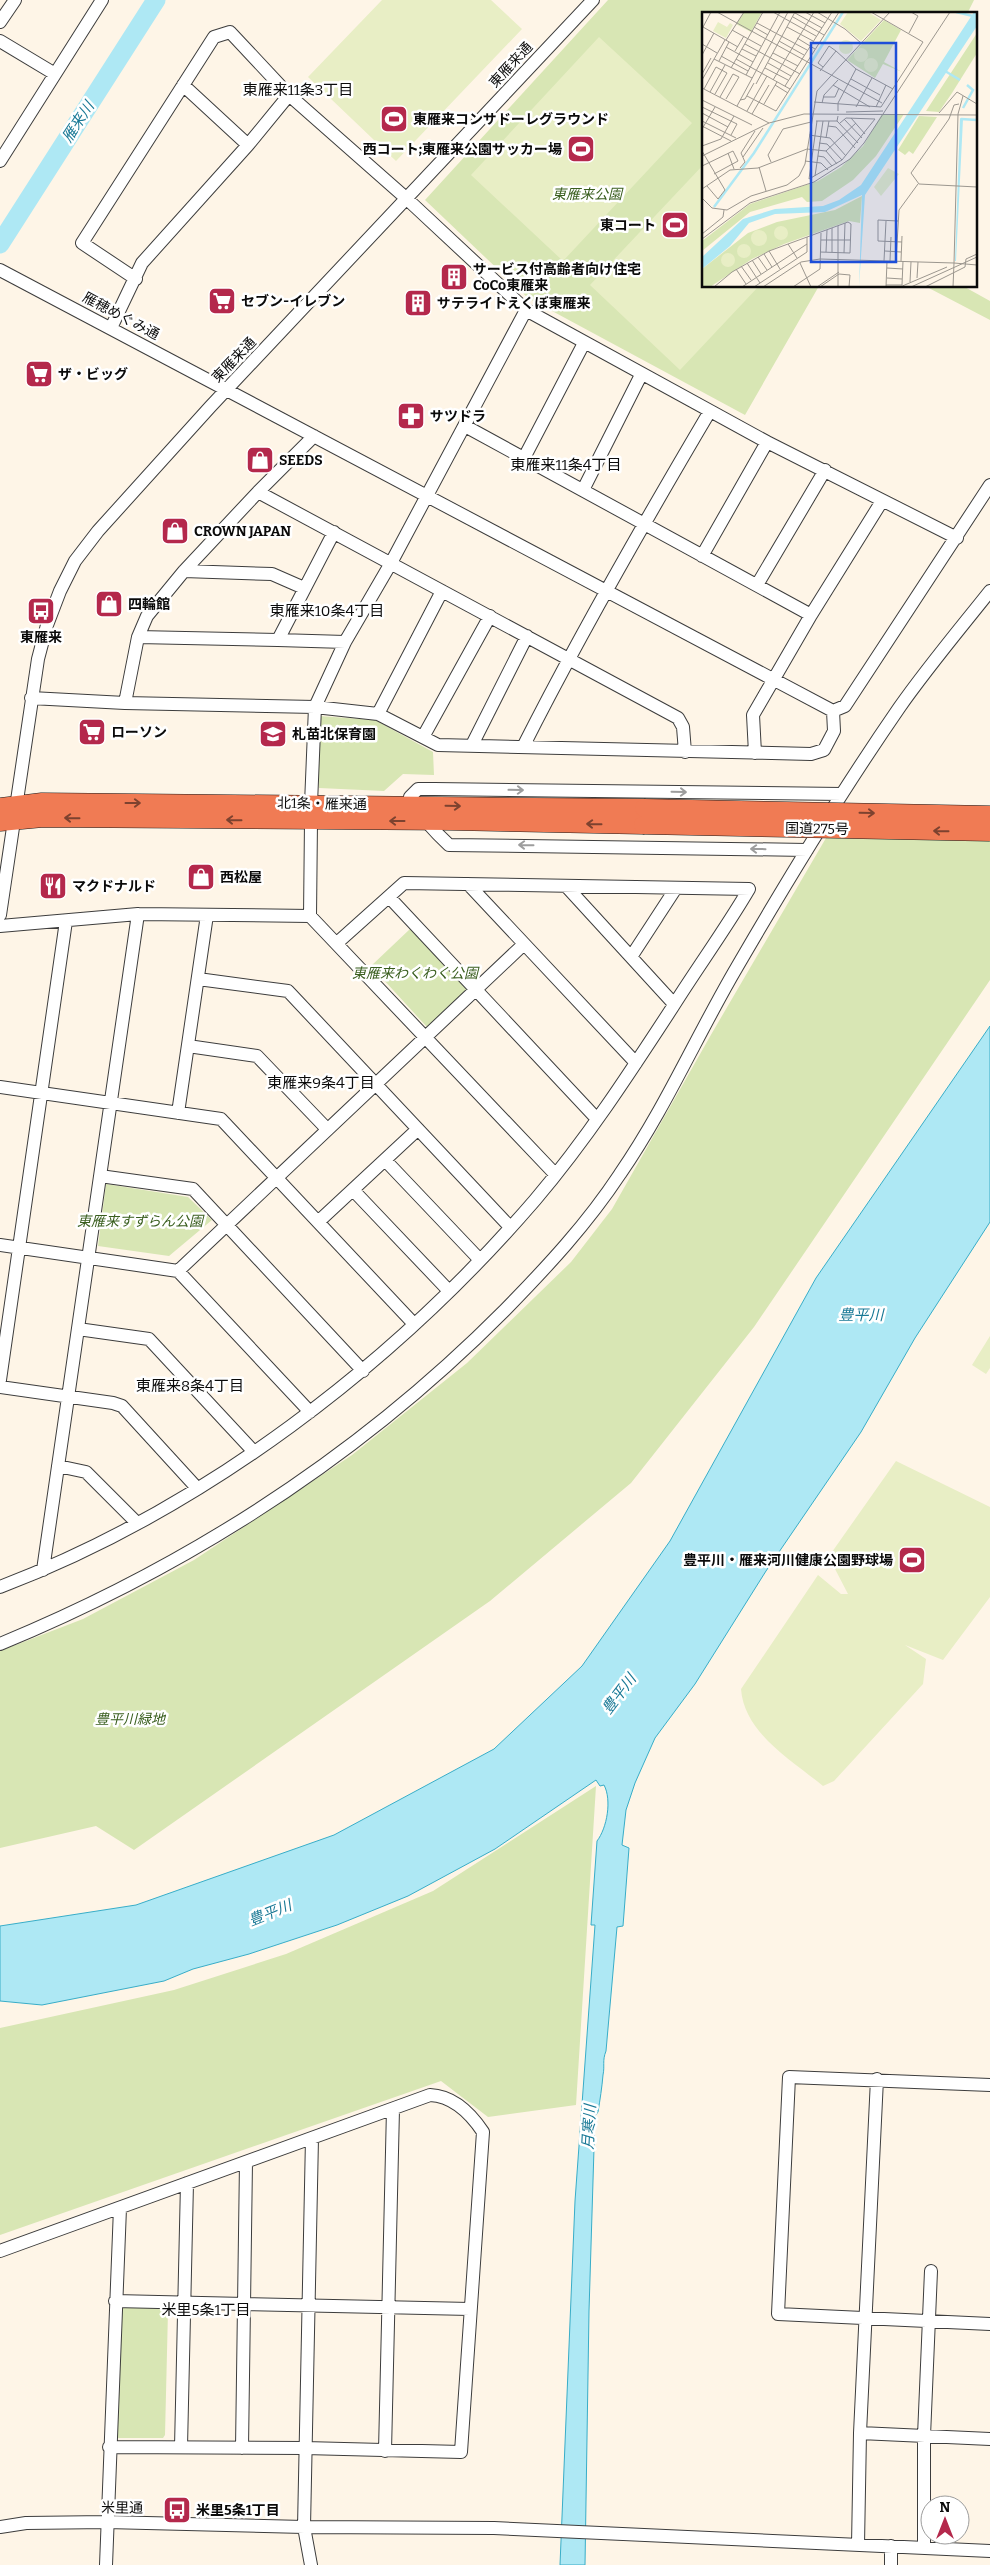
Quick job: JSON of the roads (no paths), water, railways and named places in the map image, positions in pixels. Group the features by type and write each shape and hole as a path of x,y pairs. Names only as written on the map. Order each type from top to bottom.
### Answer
{"highway":[{"name":"北1条・雁来通","path":"7,814 42,802 311,812 428,821 643,817"},
{"name":"北1条・雁来通","path":"311,812 413,805 643,817"},
{"name":"国道275号","path":"643,817 990,815"},
{"name":"国道275号","path":"643,817 990,832"}],"street":[{"path":"0,22 15,0"},
{"path":"0,161 102,0"},
{"name":"東雁来通","path":"0,915 7,814 31,698 47,625 75,560 98,531 227,390 407,199 588,2"},
{"path":"136,279 82,243 214,37 230,32 289,95 407,199 526,310 641,375 767,442 957,538"},
{"path":"0,41 55,74"},
{"path":"183,85 248,145"},
{"path":"112,328 142,263 248,145 289,95"},
{"name":"雁穂めぐみ通","path":"0,270 773,681 833,711"},
{"path":"310,916 315,707 345,642 391,563 425,495 465,426 526,310"},
{"path":"524,458 584,343"},
{"path":"583,490 641,375"},
{"path":"523,747 568,658 710,411"},
{"path":"465,426 811,615"},
{"path":"125,703 138,637 147,616 184,571 314,436"},
{"path":"702,556 767,442"},
{"path":"757,585 825,470"},
{"path":"31,698 125,703 315,707 378,714 438,745 812,754 824,750 834,731 833,711 845,706 990,485"},
{"path":"258,492 678,718 683,727 684,752"},
{"path":"755,753 753,715 811,615 882,501"},
{"path":"278,640 334,532"},
{"path":"184,571 272,574 304,588"},
{"path":"378,714 442,590"},
{"path":"0,1644 42,1627 211,1539 326,1465 406,1402 459,1356 569,1242 620,1174 722,993 842,794 901,706 990,591"},
{"path":"422,737 490,616"},
{"path":"472,745 527,636"},
{"path":"138,637 345,642"},
{"path":"807,850 449,845 435,833 428,821 413,805 410,796 418,789 842,794"},
{"path":"0,1587 44,1570 136,1522 197,1488 254,1452 363,1371 414,1324 480,1260 510,1227 597,1120 749,889 404,883 337,943"},
{"path":"468,884 636,1063"},
{"path":"566,886 674,1004"},
{"path":"631,957 676,888"},
{"path":"388,897 597,1120"},
{"path":"44,1570 67,1397 138,914"},
{"path":"0,926 138,914 310,916 555,1174"},
{"path":"178,1113 207,915"},
{"path":"0,1380 66,920"},
{"path":"178,1271 374,1083 524,944"},
{"path":"198,979 288,991 510,1227"},
{"path":"188,1046 257,1056 326,1129"},
{"path":"0,1087 221,1119 414,1324"},
{"path":"318,1222 418,1128"},
{"path":"385,1160 480,1260"},
{"path":"100,1176 193,1189 363,1371"},
{"path":"353,1190 448,1291"},
{"path":"0,1245 178,1271 310,1412"},
{"path":"78,1329 149,1339 254,1452"},
{"path":"0,1387 113,1403 122,1406 197,1488"},
{"path":"58,1466 86,1472 136,1522"},
{"path":"990,2085 789,2076 778,2314 990,2324"},
{"path":"858,2545 860,2433 877,2079"},
{"path":"0,2251 430,2095 444,2096 473,2117 483,2132 461,2452 305,2448 109,2447"},
{"path":"385,2451 393,2109"},
{"path":"311,2565 304,2527 312,2138"},
{"path":"242,2448 246,2162"},
{"path":"181,2447 187,2183"},
{"path":"106,2565 109,2447 120,2208"},
{"path":"924,2547 924,2436 932,2271"},
{"path":"115,2301 470,2309"},
{"path":"860,2433 990,2439"},
{"name":"米里通","path":"0,2527 26,2523 107,2522 304,2527 514,2529 990,2551"},
{"path":"891,2546 891,2565"}],"water":[{"name":"豊平川","path":"990,1026 990,1222 915,1338 861,1432 766,1571 695,1684 655,1738 635,1783 626,1810 622,1845 629,1848 623,1926 617,1927 604,2072 598,2112 595,2116 589,2311 585,2565 560,2565 575,2201 595,1925 591,1925 597,1841 606,1822 608,1806 604,1785 600,1786 596,1780 495,1849 408,1896 337,1925 249,1954 193,1969 164,1981 42,2005 0,2001 0,1926 136,1905 334,1835 494,1749 582,1666 670,1541 816,1278"}],"waterway":[{"name":"雁来川","path":"0,244 156,0"}],"place":[{"name":"東雁来コンサドーレグラウンド","path":"394,119"},
{"name":"西コート;東雁来公園サッカー場","path":"581,149"},
{"name":"東コート","path":"675,225"},
{"name":"サービス付高齢者向け住宅 CoCo東雁来","path":"454,277"},
{"name":"セブン-イレブン","path":"222,301"},
{"name":"サテライトえくぼ東雁来","path":"418,303"},
{"name":"ザ・ビッグ","path":"39,374"},
{"name":"サツドラ","path":"411,416"},
{"name":"SEEDS","path":"260,460"},
{"name":"CROWN JAPAN","path":"175,531"},
{"name":"四輪館","path":"109,604"},
{"name":"東雁来","path":"41,611"},
{"name":"ローソン","path":"92,732"},
{"name":"札苗北保育園","path":"273,734"},
{"name":"西松屋","path":"201,877"},
{"name":"マクドナルド","path":"53,886"},
{"name":"豊平川・雁来河川健康公園野球場","path":"912,1560"},
{"name":"米里5条1丁目","path":"177,2510"}],"district":[{"name":"東雁来11条3丁目","path":"298,90"},
{"name":"東雁来11条4丁目","path":"566,465"},
{"name":"東雁来10条4丁目","path":"327,611"},
{"name":"東雁来9条4丁目","path":"321,1083"},
{"name":"東雁来8条4丁目","path":"190,1386"},
{"name":"米里5条1丁目","path":"206,2310"}],"park label":[{"name":"東雁来公園","path":"587,194"},
{"name":"東雁来わくわく公園","path":"415,973"},
{"name":"東雁来すずらん公園","path":"140,1221"},
{"name":"豊平川緑地","path":"130,1719"}],"water label":[{"name":"月寒川","path":"589,2127"}]}
